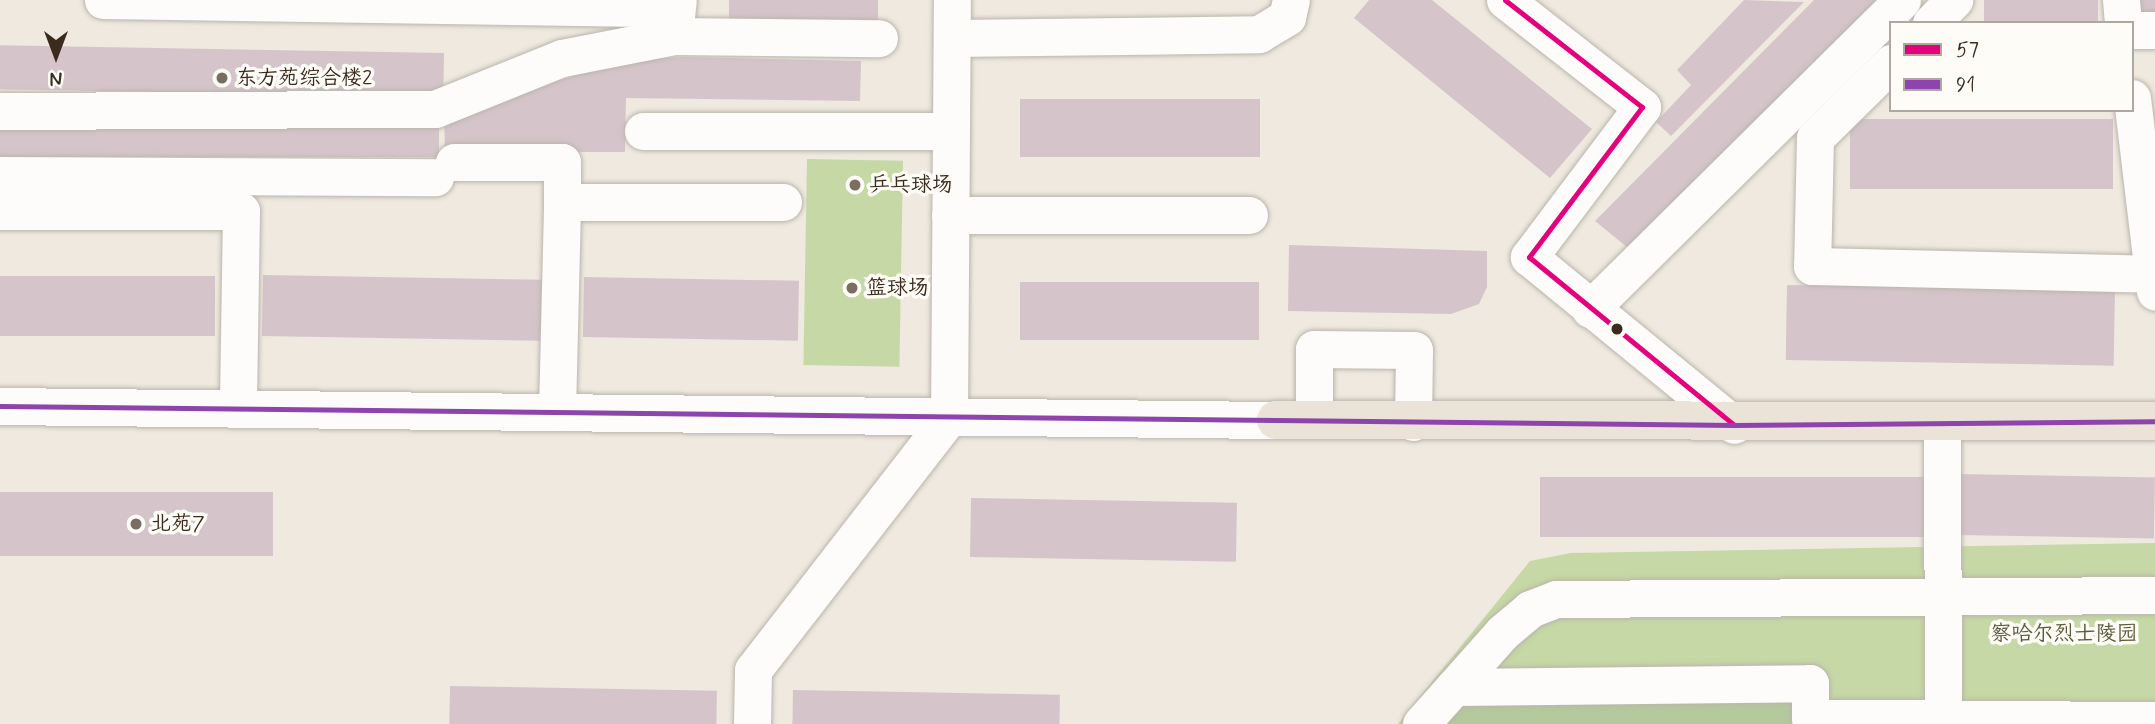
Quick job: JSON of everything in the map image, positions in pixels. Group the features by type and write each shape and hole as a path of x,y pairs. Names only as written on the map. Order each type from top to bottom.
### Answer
{"main road":[{"path":"1276,421 1734,425 2155,421"}],"street":[{"path":"119,1 645,8 645,0"},
{"path":"674,36 678,0"},
{"path":"752,724 754,670 949,417 952,0"},
{"path":"952,38 1259,34 1287,17 1291,0"},
{"path":"1505,0 1643,107 1529,257 1734,425"},
{"path":"1590,309 1902,0"},
{"path":"1933,21 1954,0"},
{"path":"2121,0 2123,21"},
{"path":"2134,30 2155,30"},
{"path":"0,110 435,109 562,58 674,36 879,38"},
{"path":"1888,68 1815,138 1812,267 2154,283 2148,177 2134,108"},
{"path":"643,131 951,131"},
{"path":"0,175 445,170 562,162 557,412"},
{"path":"562,202 783,202"},
{"path":"0,211 241,211 238,409"},
{"path":"950,215 1250,215"},
{"path":"1314,421 1314,349 1414,350 1413,422"},
{"path":"0,406 1276,421"},
{"path":"1942,423 1943,719"},
{"path":"1421,724 1503,632 1530,609 1556,599 2155,595"},
{"path":"1454,687 1810,683 1810,718 1854,721 2155,720"}],"green space":[{"name":"篮球场","path":"807,159 903,161 899,367 803,365"},
{"name":"察哈尔烈士陵园","path":"2155,543 2155,724 1398,724 1530,561 1571,553"},
{"path":"1801,690 1802,724 1436,724 1461,695"}],"building":[{"path":"729,0 878,0 878,25 729,25"},
{"path":"1369,0 1432,0 1592,129 1550,178 1354,18"},
{"path":"1744,0 1804,2 1671,136 1656,122 1691,85 1677,70"},
{"path":"1814,0 1880,0 1628,248 1595,221"},
{"path":"1984,0 2098,0 2098,21 1984,21"},
{"path":"2139,0 2155,0 2155,15 2139,15"},
{"name":"东方苑综合楼2","path":"0,45 444,53 443,97 0,89"},
{"path":"682,57 861,61 860,101 626,98 625,152 445,152 444,113 627,61"},
{"path":"1020,99 1260,99 1260,157 1020,157"},
{"path":"1850,119 2113,119 2113,189 1850,189"},
{"path":"0,123 439,123 439,157 0,157"},
{"path":"1289,245 1487,251 1487,287 1479,304 1451,314 1288,311"},
{"path":"263,275 542,280 541,341 262,336"},
{"path":"0,276 215,276 215,336 0,336"},
{"path":"584,277 799,281 798,341 583,337"},
{"path":"1020,282 1259,282 1259,340 1020,340"},
{"path":"1787,285 2115,291 2114,366 1786,360"},
{"path":"1957,474 2155,477 2154,538 1956,535"},
{"path":"1540,477 1925,477 1925,537 1540,537"},
{"name":"北苑7","path":"0,492 273,492 273,556 0,556"},
{"path":"971,498 1237,503 1236,562 970,557"},
{"path":"450,686 717,691 716,724 449,724"},
{"path":"793,690 1060,695 1059,724 792,724"}],"transit line":[{"name":"57","path":"1505,0 1642,107 1529,257 1734,425"},
{"name":"91","path":"0,406 1734,425 2155,421"}],"place":[{"name":"东方苑综合楼2","path":"222,78"},
{"name":"乒乓球场","path":"855,185"},
{"name":"篮球场","path":"852,288"},
{"name":"北苑7","path":"136,524"}]}
